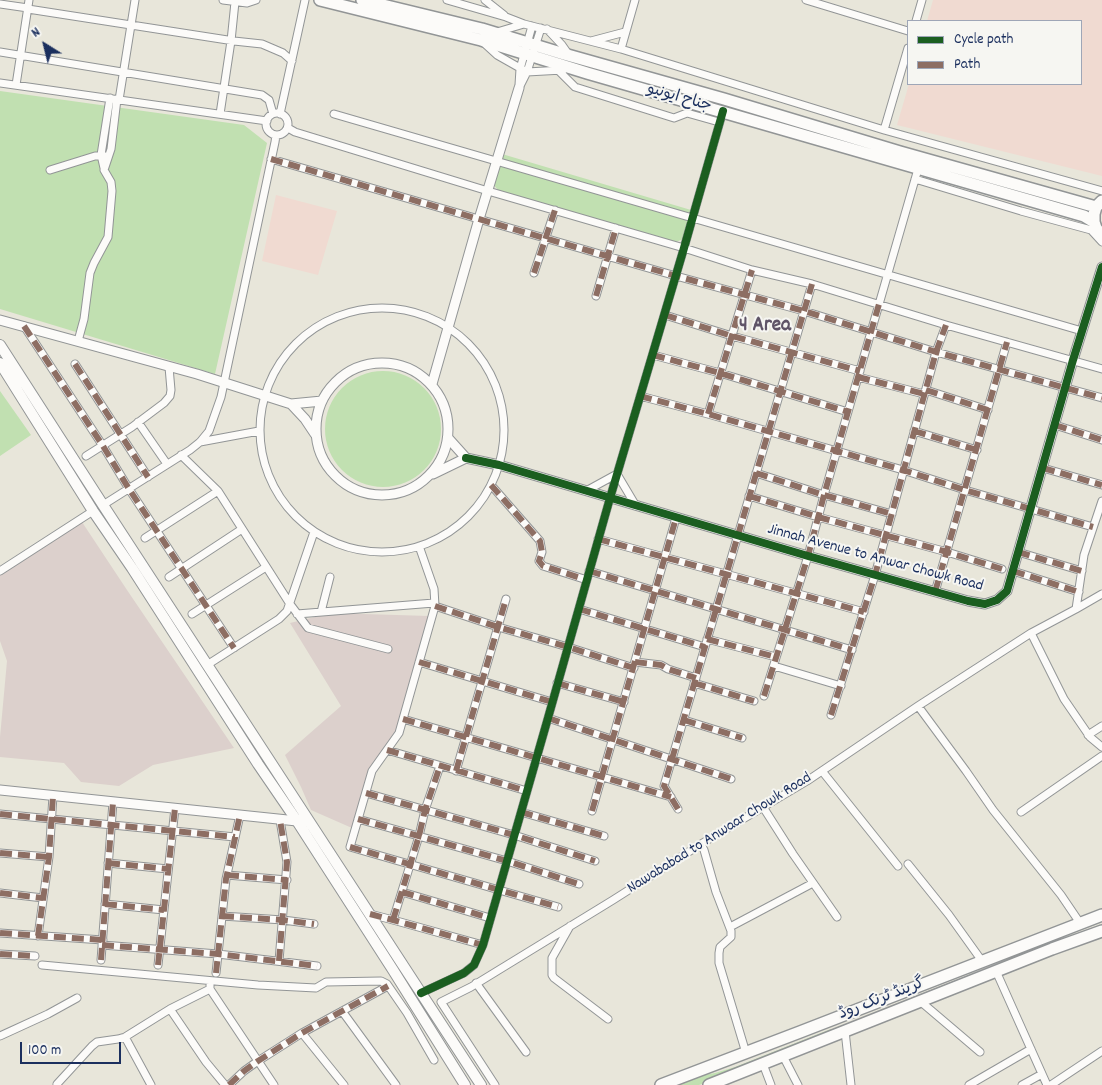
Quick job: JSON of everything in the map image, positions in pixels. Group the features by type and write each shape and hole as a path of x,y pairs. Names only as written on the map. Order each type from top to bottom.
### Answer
{"main road":[{"name":"جناح ایونیو","path":"320,0 481,40 570,56 724,99 900,152 1099,204"},
{"name":"جناح ایونیو","path":"362,0 495,33 529,50 573,68 721,117 917,174 1084,216 1094,222"},
{"path":"1099,204 1094,214 1094,222 1101,238"},
{"path":"0,345 103,506 136,565 258,764 301,819 370,914 481,1085"},
{"path":"0,363 93,511 136,565 207,665 268,758 301,819 465,1085"},
{"path":"258,764 268,758"},
{"name":"گرینڈ ٹرنک روڈ","path":"661,1085 1102,914"},
{"name":"گرینڈ ٹرنک روڈ","path":"709,1085 996,971 1100,934"},
{"path":"393,970 402,963"},
{"path":"839,1017 845,1031"}],"street":[{"path":"78,341 84,319 90,273 108,238 112,191 111,182 104,170 105,156 115,99 124,72 135,0"},
{"path":"223,0 247,3 256,0"},
{"path":"277,114 292,61 305,0"},
{"path":"447,0 472,4 528,25 620,49 884,130 1102,191"},
{"path":"485,0 506,17"},
{"path":"620,49 635,0"},
{"path":"806,0 907,31"},
{"path":"916,20 922,0"},
{"path":"220,114 236,2"},
{"path":"0,4 28,6 131,25 262,44 283,52 292,61"},
{"path":"16,85 28,6"},
{"path":"495,33 528,25"},
{"path":"432,384 524,70 529,50 528,25"},
{"path":"529,50 544,29"},
{"path":"544,29 562,45 570,56"},
{"path":"589,42 625,32"},
{"path":"481,40 497,55 524,70 559,71 573,68"},
{"path":"884,130 907,51"},
{"path":"0,52 262,95 269,100 277,114 287,119 289,124 283,134 276,136 269,132 266,125 270,116 277,114"},
{"path":"421,993 464,973 474,965 483,945 598,539 721,117 687,113 674,118 575,88 559,71"},
{"path":"0,83 267,121"},
{"path":"334,114 1082,331"},
{"path":"288,128 295,132 752,270 812,284 946,325 1102,369"},
{"path":"103,506 200,442 209,431 221,397 276,136"},
{"path":"50,170 105,156"},
{"path":"271,159 804,311 936,352 1102,398"},
{"path":"764,696 808,556 836,452 917,174 1021,212 1091,230 1101,238"},
{"path":"534,273 555,210"},
{"path":"596,296 616,228"},
{"name":"Jinnah Avenue to Anwar Chowk Road","path":"466,458 499,465 808,556 984,604 997,600 1007,591 1073,360 1102,267"},
{"path":"708,414 752,270"},
{"path":"678,809 664,786 812,284"},
{"path":"370,308 411,311 430,317 449,327 478,353 489,370 497,388 502,407 504,426 503,446 499,465 491,485 482,499 461,523 448,532 419,546 401,550 365,551 330,541 314,532 285,505 274,489 262,457 259,431 260,413 264,396 279,364 296,343 312,330 330,319 349,312 370,308"},
{"path":"664,315 732,336 792,351 859,374 988,410"},
{"path":"0,320 169,367 292,404 322,401"},
{"path":"832,716 875,575 936,352 946,325"},
{"path":"24,326 234,648"},
{"path":"935,592 1007,342"},
{"path":"653,355 720,373 848,412"},
{"path":"75,364 148,476"},
{"path":"315,434 316,417 322,401 334,383 352,370 372,364 394,364 414,371 432,384 442,400 448,419 448,438 442,458 431,475"},
{"path":"86,456 120,435 164,403 170,396 171,390 169,367"},
{"path":"640,396 904,470 1093,528"},
{"path":"292,404 315,434 322,459 337,480 359,492 385,496 410,490 431,475 466,458 448,438"},
{"path":"138,422 167,464"},
{"path":"1054,426 1102,440"},
{"path":"200,442 259,431"},
{"path":"914,431 976,450"},
{"path":"181,455 218,491 296,614 308,628 388,649"},
{"path":"1042,468 1102,484"},
{"path":"756,473 892,514"},
{"path":"586,491 617,474"},
{"path":"617,474 636,506"},
{"path":"491,485 540,541 542,552 539,561 543,566 587,580"},
{"path":"145,538 218,491"},
{"path":"749,496 1002,569"},
{"path":"1076,609 1084,555 1102,501"},
{"path":"0,571 93,511"},
{"path":"592,811 676,518"},
{"path":"169,577 242,529"},
{"path":"207,665 287,612 314,532"},
{"path":"598,539 864,612"},
{"path":"419,546 434,589 435,604 399,733 372,771 350,846 558,907"},
{"path":"1018,552 1082,571"},
{"path":"192,614 266,567"},
{"path":"589,571 852,650"},
{"path":"1013,571 1080,592"},
{"path":"321,612 330,577"},
{"name":"Nawababad to Anwaar Chowk Road","path":"495,1085 441,1002 476,984 822,771 1031,633 1102,594"},
{"path":"456,771 506,599"},
{"path":"296,614 435,604 498,627 634,665 661,665 695,680 754,701"},
{"path":"578,609 705,647"},
{"path":"1031,633 1064,699 1088,735 1102,747"},
{"path":"707,639 776,657"},
{"path":"419,662 552,702"},
{"path":"774,666 841,686"},
{"path":"557,683 624,702"},
{"path":"918,706 993,810 1061,895 1080,923"},
{"path":"548,718 731,778"},
{"path":"403,719 671,797"},
{"path":"684,720 742,738"},
{"path":"1088,735 1102,726"},
{"path":"387,750 527,791"},
{"path":"1022,812 1102,756"},
{"path":"393,920 419,836 425,810 440,766"},
{"path":"822,771 898,866"},
{"path":"0,790 280,820 301,819"},
{"path":"366,793 514,835 595,861"},
{"path":"38,936 49,857 53,796"},
{"path":"101,960 113,802"},
{"path":"763,807 837,917"},
{"path":"158,965 174,808"},
{"path":"521,812 604,836"},
{"path":"0,814 235,837"},
{"path":"216,973 227,875 240,815"},
{"path":"358,819 507,861 579,884"},
{"path":"279,961 287,880 287,862 280,820"},
{"path":"701,844 732,935 720,947 719,964 746,1053"},
{"path":"0,853 49,857"},
{"path":"108,864 168,869"},
{"path":"908,864 949,915 982,961"},
{"path":"227,875 287,880"},
{"path":"730,927 813,883"},
{"path":"402,892 490,918"},
{"path":"0,893 43,898"},
{"path":"105,904 164,910"},
{"path":"370,914 483,945"},
{"path":"222,916 314,924"},
{"path":"571,926 552,958 552,975 608,1019"},
{"path":"0,932 317,966"},
{"path":"0,954 35,956"},
{"path":"42,965 210,981 316,988 326,982 381,982 387,984 408,1013 434,1060"},
{"path":"996,971 1047,1085"},
{"path":"210,981 210,989 274,1085"},
{"path":"476,984 526,1052"},
{"path":"230,1085 244,1071 302,1033 388,986"},
{"path":"57,1084 97,1042 118,1040 125,1037 170,1009 210,989"},
{"path":"0,1036 48,1014 77,998"},
{"path":"920,1001 980,1052"},
{"path":"170,1009 206,1062 225,1085"},
{"path":"342,1011 396,1085"},
{"path":"845,1031 851,1085"},
{"path":"302,1033 344,1085"},
{"path":"125,1037 151,1085"},
{"path":"969,1085 1031,1049"},
{"path":"1051,1085 1102,1051"},
{"path":"783,1056 798,1085"},
{"path":"763,1064 771,1085"},
{"path":"1022,1085 1042,1074"}],"shaded area":[{"path":"933,0 1102,0 1102,176 897,125 909,85 1082,85 1082,20 927,20"},
{"path":"276,195 337,211 318,275 262,261"},
{"path":"82,522 234,748 153,765 119,786 81,782 64,763 0,757 7,661 0,641 0,575"},
{"path":"331,613 429,616 396,735 372,766 352,828 311,810 285,755 341,706 290,623"}],"green space":[{"path":"0,91 244,125 267,143 215,374 0,309"},
{"path":"502,154 691,210 683,239 676,242 498,190 493,184"},
{"path":"383,371 405,375 415,380 424,388 432,397 437,407 441,429 437,451 432,461 424,470 415,478 405,483 383,487 361,483 351,478 342,470 334,461 329,451 325,429 329,407 334,397 342,388 351,380 361,375"},
{"path":"0,391 31,435 0,456"},
{"path":"831,1029 832,1033 713,1080 699,1085 676,1085 735,1067"}],"marked path":[{"path":"271,159 804,311 936,352 1102,398"},
{"path":"534,273 555,210"},
{"path":"596,296 616,228"},
{"path":"708,414 752,270"},
{"path":"678,809 664,786 812,284"},
{"path":"764,696 808,556 879,304"},
{"path":"665,315 732,336 860,371"},
{"path":"831,715 875,575 936,352 946,325"},
{"path":"24,326 234,648"},
{"path":"935,592 1007,342"},
{"path":"653,355 720,373 848,412"},
{"path":"75,364 148,477"},
{"path":"858,377 924,394"},
{"path":"926,390 988,410"},
{"path":"640,396 903,470 1093,527"},
{"path":"1055,425 1102,440"},
{"path":"914,431 977,450"},
{"path":"1043,468 1102,485"},
{"path":"756,473 892,514"},
{"path":"491,485 540,541 542,552 539,561 543,566 587,580"},
{"path":"749,496 1002,569"},
{"path":"592,811 676,518"},
{"path":"598,539 864,612"},
{"path":"1018,552 1082,571"},
{"path":"589,571 852,650"},
{"path":"1013,571 1079,592"},
{"path":"456,771 506,599"},
{"path":"435,606 634,668"},
{"path":"579,609 705,647"},
{"path":"707,639 776,657"},
{"path":"419,662 552,702"},
{"path":"635,662 661,665 696,678"},
{"path":"557,683 624,702"},
{"path":"694,683 754,701"},
{"path":"548,718 731,779"},
{"path":"403,719 671,797"},
{"path":"684,720 742,738"},
{"path":"387,750 527,791"},
{"path":"393,920 419,836 425,810 440,766"},
{"path":"366,793 514,835 595,861"},
{"path":"38,936 49,857 53,796"},
{"path":"101,960 113,802"},
{"path":"158,965 175,808"},
{"path":"521,812 604,836"},
{"path":"0,814 235,837"},
{"path":"216,973 226,879 240,815"},
{"path":"358,819 507,861 579,884"},
{"path":"279,961 287,862 280,820"},
{"path":"350,847 558,907"},
{"path":"0,853 49,857"},
{"path":"108,863 168,869"},
{"path":"227,875 287,880"},
{"path":"402,892 490,918"},
{"path":"0,893 43,898"},
{"path":"105,904 164,910"},
{"path":"370,914 483,945"},
{"path":"222,916 314,924"},
{"path":"0,933 103,940"},
{"path":"102,945 218,954 317,966"},
{"path":"0,954 35,956"},
{"path":"229,1085 258,1061 302,1033 388,986"}],"cycle path":[{"path":"421,993 464,973 474,965 483,945 610,498 723,111"},
{"path":"466,458 499,465 808,556 968,601 985,604 997,600 1007,591 1073,360 1102,267"}],"district":[{"name":"4 Area","path":"765,327"}]}
